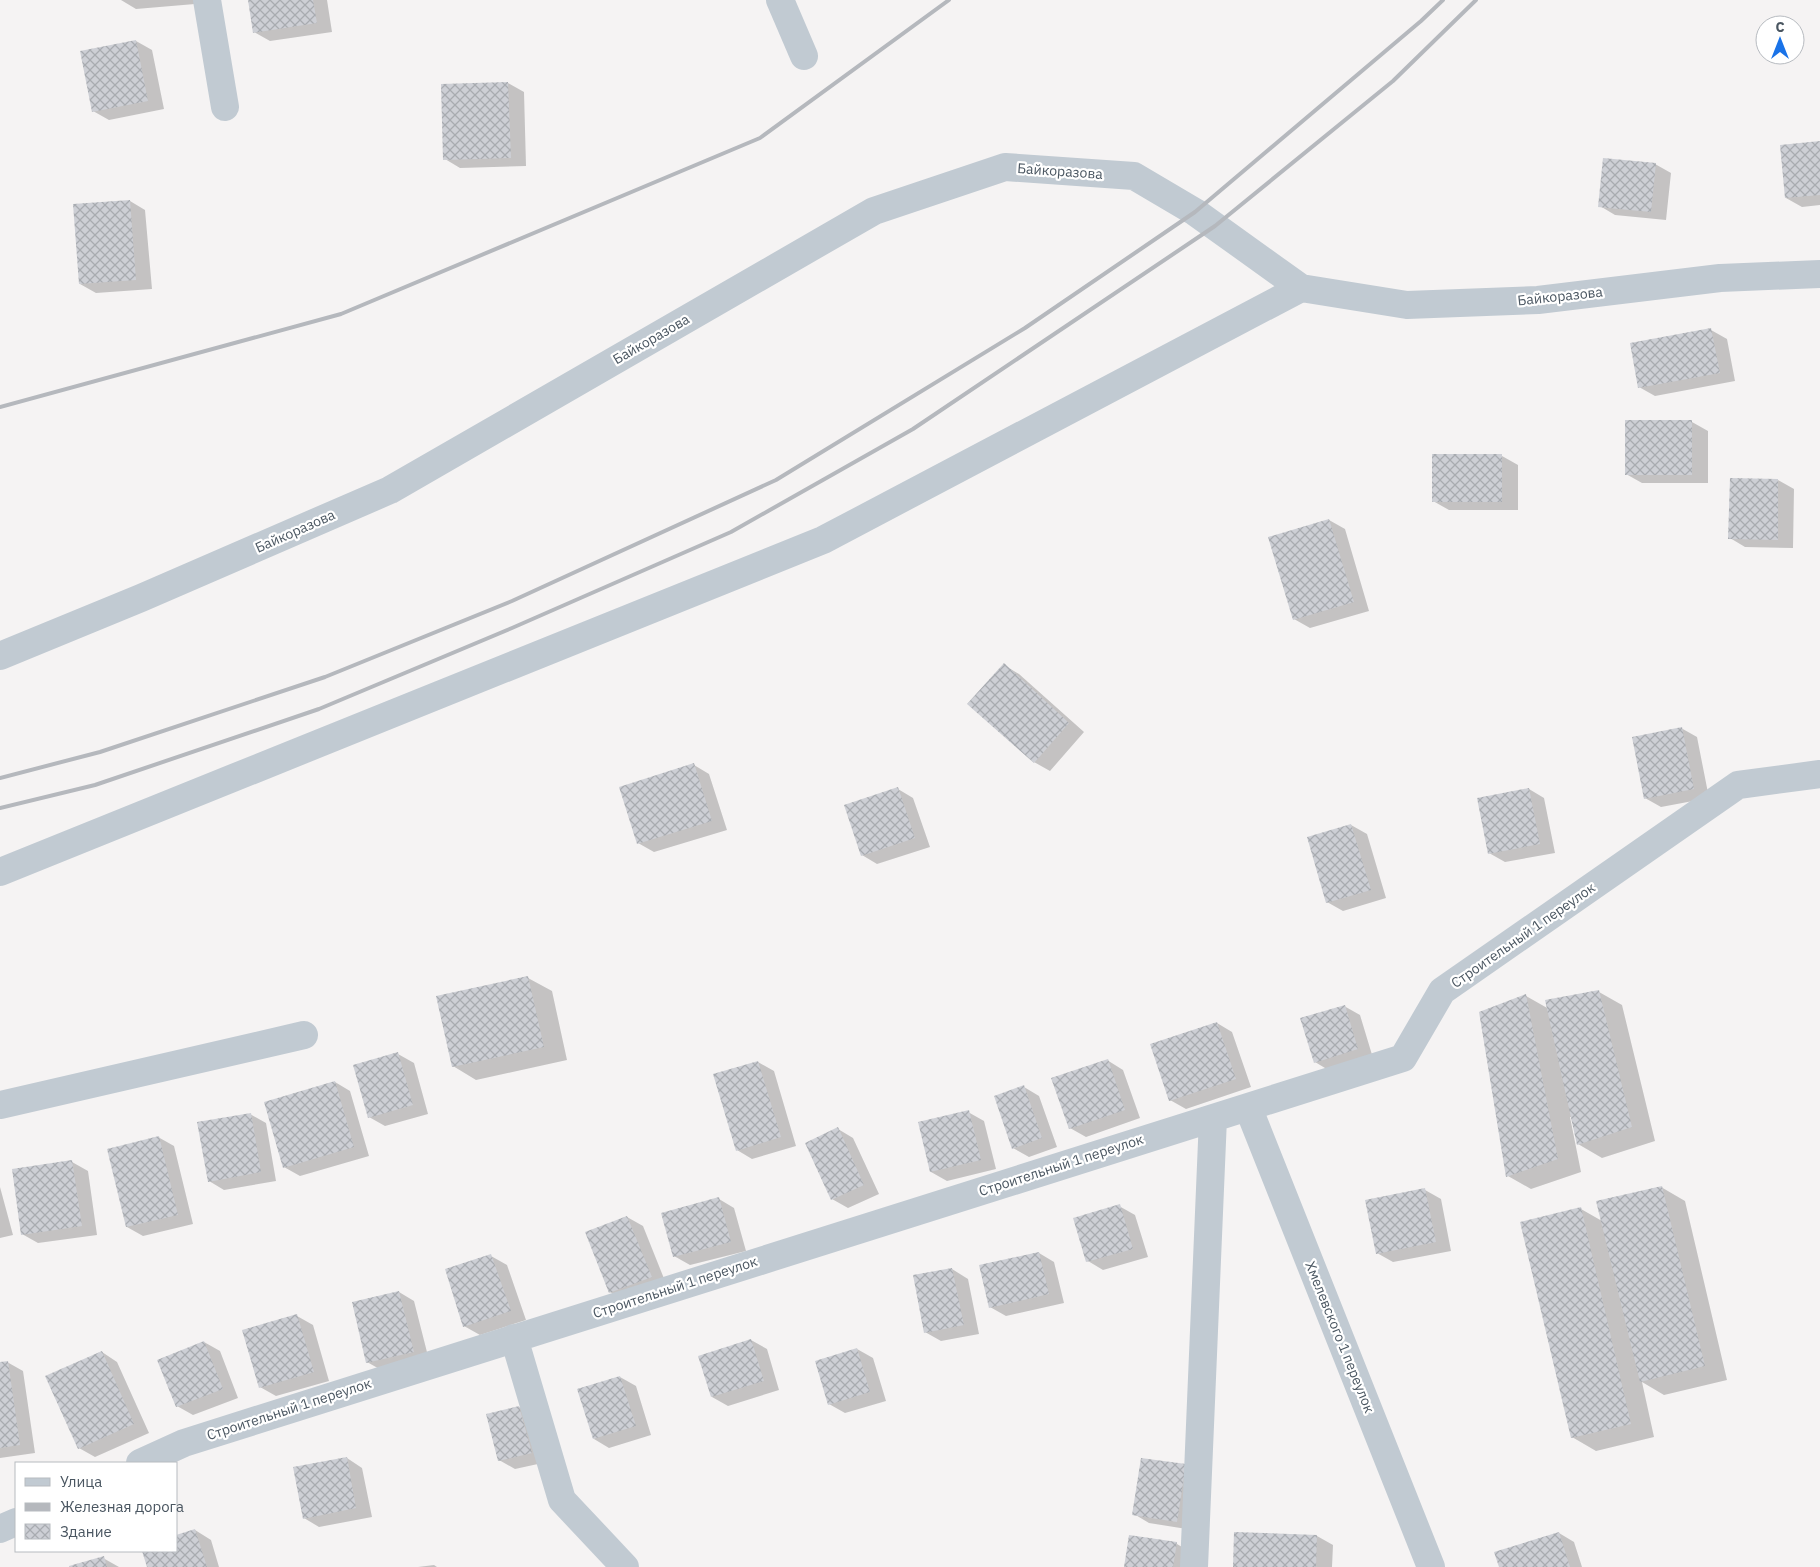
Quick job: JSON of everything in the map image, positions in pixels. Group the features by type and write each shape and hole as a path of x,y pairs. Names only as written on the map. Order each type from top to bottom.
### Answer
{"street":[{"path":"207,0 224,107"},
{"path":"780,0 804,56"},
{"name":"Байкоразова","path":"0,656 141,598 390,490 874,211 1005,167 1134,176 1195,212 1301,288 1407,305 1538,300 1720,278 1820,274"},
{"path":"0,872 823,540 1301,288"},
{"name":"Строительный 1 переулок","path":"142,1462 184,1442 1403,1058 1442,991 1738,785 1820,774"},
{"path":"0,1105 304,1035"},
{"name":"Хмелевского 1 переулок","path":"1248,1107 1431,1567"},
{"path":"1194,1567 1213,1118"},
{"path":"514,1338 562,1500 625,1567"},
{"path":"0,1529 15,1522"}],"building":[{"path":"248,0 313,0 317,23 253,33"},
{"path":"136,40 148,101 92,112 80,51"},
{"path":"508,82 511,158 443,160 441,84"},
{"path":"1820,141 1820,195 1785,198 1780,145"},
{"path":"1603,158 1656,163 1651,212 1598,207"},
{"path":"130,200 136,280 79,284 73,204"},
{"path":"1711,328 1720,373 1638,388 1630,343"},
{"path":"1625,420 1692,420 1692,475 1625,475"},
{"path":"1432,454 1502,454 1502,502 1432,502"},
{"path":"1730,478 1778,479 1778,540 1728,539"},
{"path":"1329,519 1354,602 1293,620 1268,537"},
{"path":"1004,663 1069,723 1034,763 967,704"},
{"path":"1682,727 1694,789 1644,799 1632,737"},
{"path":"694,763 712,821 637,844 619,787"},
{"path":"898,787 915,838 861,856 844,805"},
{"path":"1529,788 1540,844 1488,854 1477,798"},
{"path":"1351,824 1371,890 1326,903 1307,837"},
{"path":"528,976 544,1047 452,1067 436,996"},
{"path":"1599,990 1632,1127 1577,1145 1545,1000"},
{"path":"1526,994 1558,1159 1506,1177 1479,1012"},
{"path":"1345,1005 1358,1049 1314,1063 1300,1018"},
{"path":"1217,1022 1236,1079 1169,1101 1150,1044"},
{"path":"398,1052 413,1105 368,1118 353,1065"},
{"path":"1108,1059 1125,1110 1069,1129 1051,1078"},
{"path":"758,1061 781,1137 736,1151 713,1074"},
{"path":"335,1081 354,1147 283,1168 264,1102"},
{"path":"1024,1085 1042,1138 1012,1149 994,1096"},
{"path":"969,1110 981,1160 930,1172 918,1122"},
{"path":"251,1113 261,1172 208,1182 197,1122"},
{"path":"838,1127 864,1185 831,1200 805,1143"},
{"path":"159,1136 178,1215 126,1227 107,1149"},
{"path":"72,1160 82,1226 21,1235 12,1169"},
{"path":"1662,1186 1705,1366 1640,1382 1596,1201"},
{"path":"1425,1188 1436,1242 1376,1254 1365,1200"},
{"path":"719,1197 731,1242 673,1257 661,1213"},
{"path":"1120,1204 1133,1249 1086,1262 1073,1218"},
{"path":"1581,1207 1631,1424 1571,1438 1520,1222"},
{"path":"627,1216 652,1277 609,1293 585,1232"},
{"path":"1039,1252 1049,1294 989,1308 979,1265"},
{"path":"491,1254 511,1311 463,1327 445,1269"},
{"path":"952,1268 964,1325 924,1333 913,1275"},
{"path":"399,1291 414,1352 366,1363 352,1302"},
{"path":"297,1314 314,1372 259,1388 242,1330"},
{"path":"751,1339 764,1381 711,1397 698,1356"},
{"path":"204,1341 223,1389 176,1407 157,1360"},
{"path":"857,1348 870,1392 828,1405 815,1361"},
{"path":"102,1351 134,1424 78,1449 45,1376"},
{"path":"8,1361 20,1445 0,1448 0,1362"},
{"path":"620,1376 636,1426 593,1439 577,1389"},
{"path":"519,1406 532,1453 498,1461 486,1414"},
{"path":"347,1457 356,1508 303,1519 293,1467"},
{"path":"1141,1458 1186,1464 1177,1522 1132,1515"},
{"path":"195,1529 207,1567 147,1567 142,1552 178,1552 178,1534"},
{"path":"1234,1532 1317,1535 1316,1567 1233,1567"},
{"path":"1559,1532 1570,1567 1499,1567 1494,1552"},
{"path":"1129,1535 1177,1542 1173,1567 1124,1567"},
{"path":"104,1556 107,1567 69,1567 69,1566"}],"railway":[{"path":"0,407 341,314 760,138 949,0"},
{"path":"0,778 100,752 325,677 512,601 776,480 1025,328 1195,212 1421,21 1443,0"},
{"path":"0,808 95,785 319,709 512,628 731,532 913,429 1215,226 1393,81 1476,0"}]}
